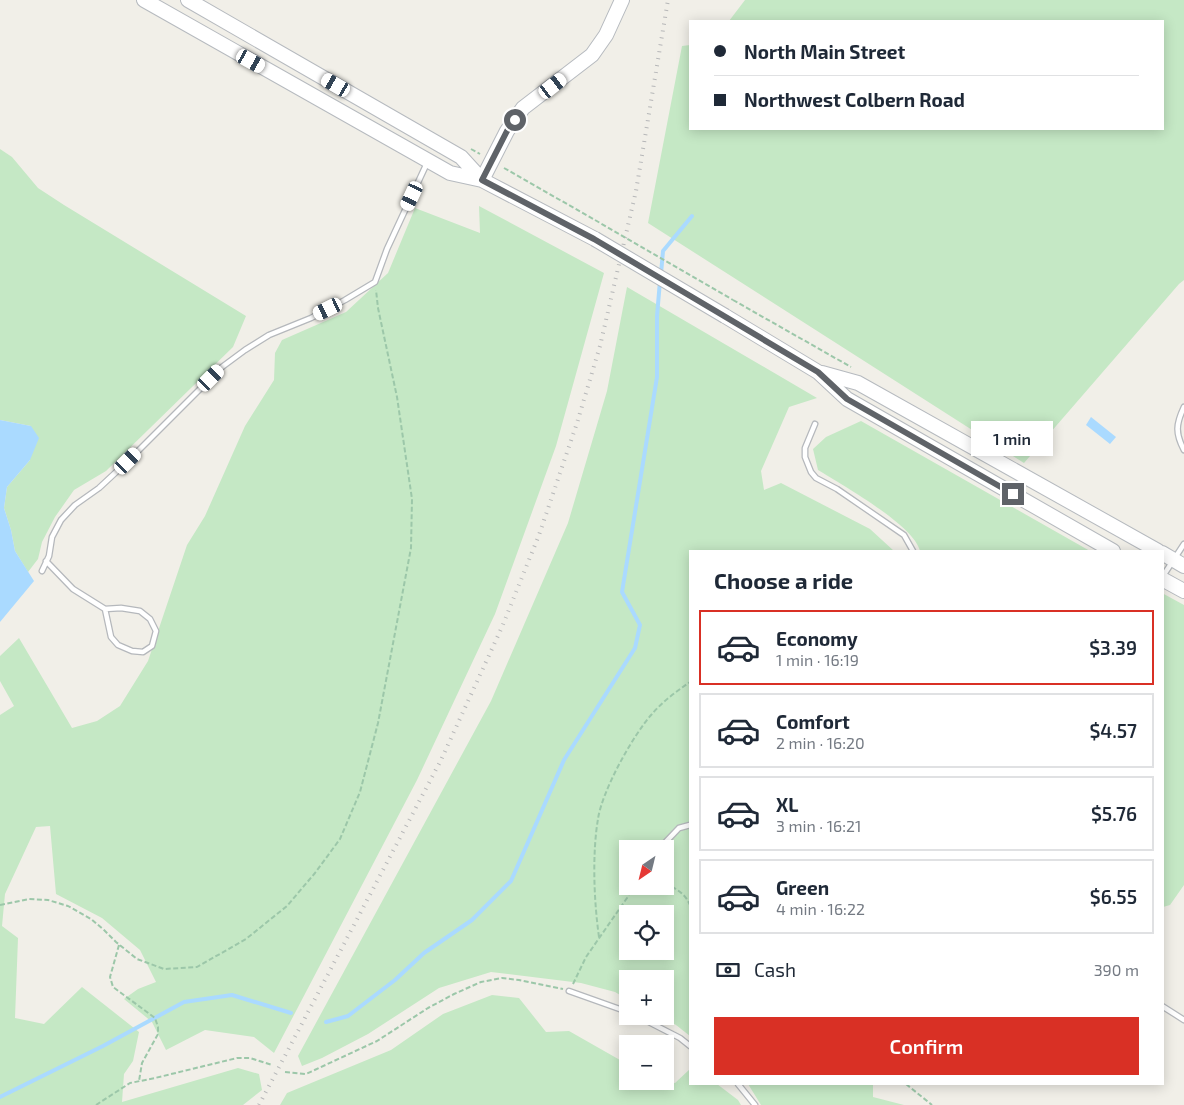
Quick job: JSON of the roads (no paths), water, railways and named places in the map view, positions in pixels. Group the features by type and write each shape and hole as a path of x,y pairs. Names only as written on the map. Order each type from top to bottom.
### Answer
{"main road":[{"path":"144,0 450,173 482,180 594,239 818,372 847,399 1111,550"},
{"path":"188,0 461,157 482,180"},
{"path":"482,180 507,131 523,108 592,55 606,35 622,0"},
{"path":"818,372 858,383 1156,550"},
{"path":"1164,580 1184,591"}],"lane":[{"path":"42,571 52,537 62,520 75,505 99,488 128,461 222,367 244,350 269,336 346,300 375,282 387,249 428,161"},
{"path":"1184,407 1178,426 1177,437 1184,450"},
{"path":"815,424 805,448 805,457 811,472 816,478 837,489 904,535 912,550"},
{"path":"1164,576 1184,544"},
{"path":"46,561 72,589 105,609 121,608 140,611 150,619 156,632 152,646 143,652 132,651 118,645 111,637 105,609"},
{"path":"668,840 679,828 689,825"},
{"path":"569,991 619,1009"},
{"path":"1164,1007 1184,1020"},
{"path":"655,1025 680,1038 689,1045"},
{"path":"739,1085 755,1105"}],"water":[{"path":"1091,417 1116,437 1110,444 1086,425"},
{"path":"0,420 31,426 39,438 30,460 7,487 4,508 15,551 34,581 0,622"}],"waterway":[{"path":"661,274 663,251 692,216"},
{"path":"326,1022 348,1016 395,980 424,953 472,920 511,881 564,760 635,648 640,625 622,592 657,377 657,316 660,281"},
{"path":"0,1097 103,1046 184,1002 232,995 291,1013"}],"railway":[{"path":"259,1105 441,760 502,627 539,535 577,423 600,346 636,191 668,0"}]}
